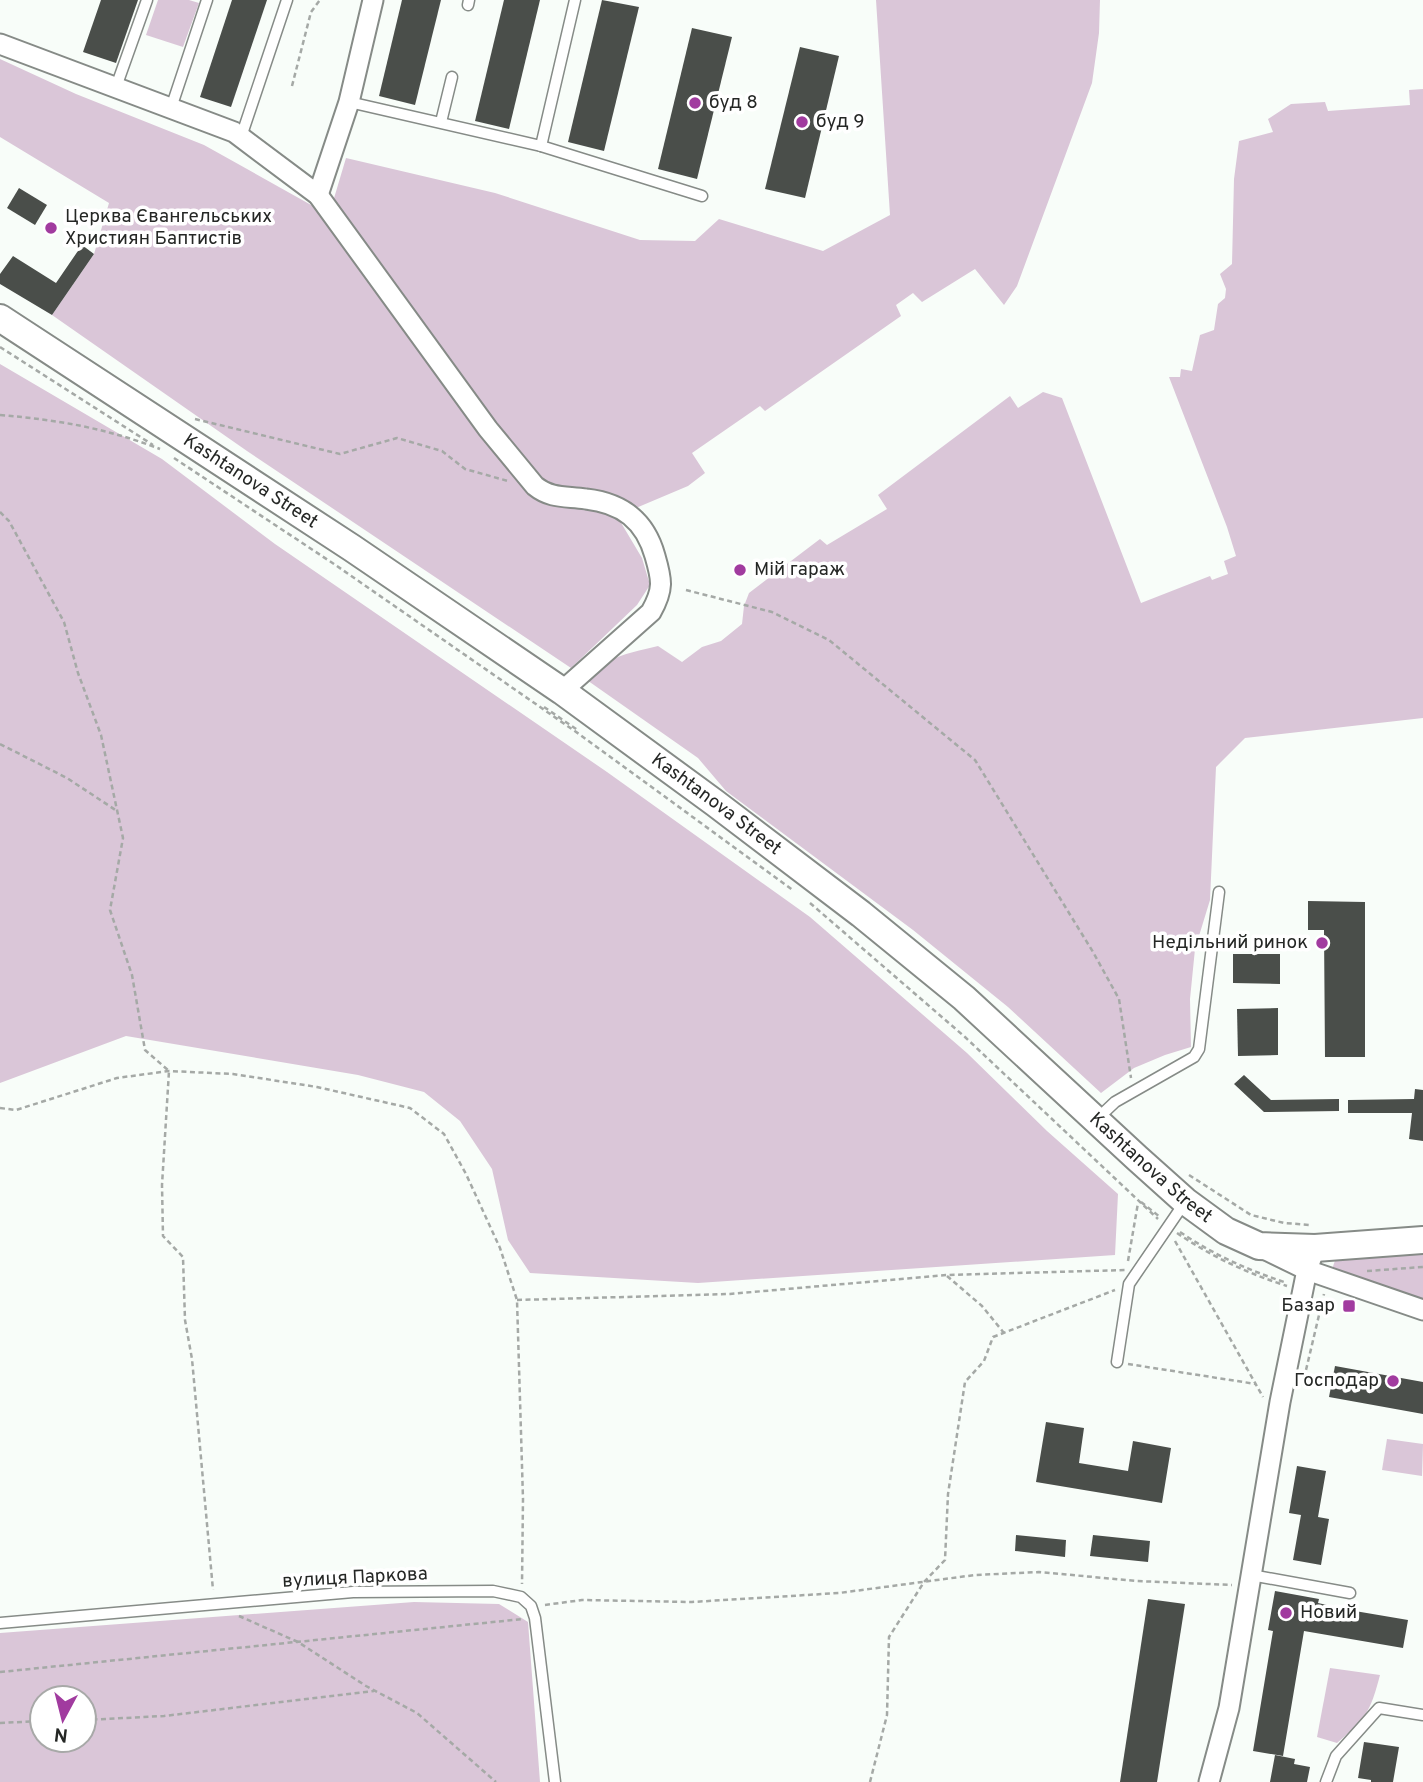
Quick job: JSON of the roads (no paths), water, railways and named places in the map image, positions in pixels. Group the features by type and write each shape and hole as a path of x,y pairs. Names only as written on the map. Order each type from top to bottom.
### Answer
{"main road":[{"name":"Kashtanova Street","path":"0,318 341,540 562,691 861,914 964,998 1185,1201 1226,1231 1307,1265 1423,1240"}],"street":[{"path":"318,195 349,102 373,0"},
{"path":"0,44 234,132 241,137 318,195 488,429 535,486 544,494 556,498 586,499 621,507 636,520 653,549 662,580 659,598 651,612 562,691"},
{"path":"1209,1782 1229,1708 1249,1580 1307,1265 1329,1278 1423,1310"}],"lane":[{"path":"116,88 147,0"},
{"path":"171,108 207,0"},
{"path":"241,137 286,0"},
{"path":"541,146 575,0"},
{"path":"440,122 452,77"},
{"path":"349,102 541,146 702,196"},
{"path":"1096,1120 1115,1102 1194,1057 1199,1049 1219,892"},
{"path":"1117,1362 1129,1284 1185,1201"},
{"path":"1249,1580 1350,1593"},
{"name":"вулиця Паркова","path":"0,1623 353,1592 493,1591 522,1597 531,1606 535,1618 555,1782"},
{"path":"1326,1782 1336,1756 1380,1708 1423,1716"}],"place":[{"name":"буд 8","path":"695,103"},
{"name":"буд 9","path":"802,122"},
{"name":"Церква Євангельських Християн Баптистів","path":"51,228"},
{"name":"Мій гараж","path":"740,570"},
{"name":"Недільний ринок","path":"1322,943"},
{"name":"Базар","path":"1349,1306"},
{"name":"Господар","path":"1393,1381"},
{"name":"Новий","path":"1286,1613"}]}
